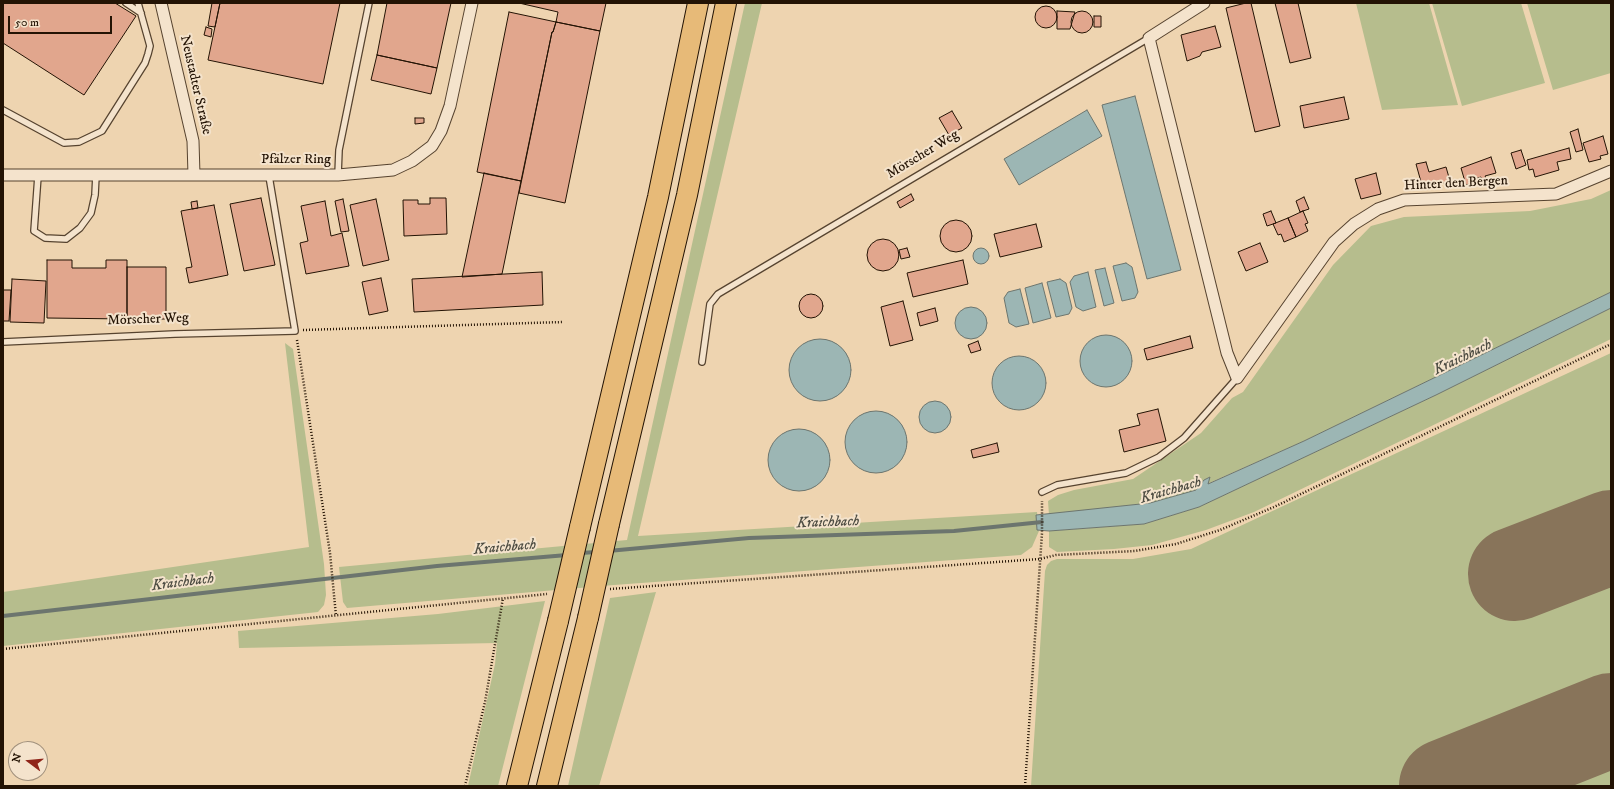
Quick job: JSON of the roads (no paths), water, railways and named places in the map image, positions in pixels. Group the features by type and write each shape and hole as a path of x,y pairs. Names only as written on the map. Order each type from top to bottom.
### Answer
{"highway":[{"path":"517,786 558,621 658,197 698,3"},
{"path":"547,786 588,618 687,194 726,3"}],"street":[{"name":"Neustadter Straße","path":"161,3 193,141 194,174"},
{"name":"Pfälzer Ring","path":"3,175 194,174 269,176 338,175 393,170 412,161 432,146 442,131 450,106 472,3"},
{"name":"Mörscher Weg","path":"1149,38 1204,3"},
{"path":"1149,38 1227,353 1237,378"},
{"name":"Hinter den Bergen","path":"1237,378 1334,242 1354,224 1378,209 1404,200 1556,194 1611,171"}],"lane":[{"path":"126,3 141,13"},
{"path":"3,110 64,143 79,142 102,131 145,63 150,46 138,3"},
{"path":"338,175 339,150 369,3"},
{"name":"Mörscher Weg","path":"702,362 710,304 718,294 1149,38"},
{"path":"38,176 34,231 45,238 66,239 80,228 91,213 96,195 96,175"},
{"name":"Mörscher Weg","path":"3,342 175,334 295,331 269,176"},
{"path":"1042,492 1057,485 1126,472 1159,457 1184,438 1237,378"}],"water":[{"path":"1135,96 1181,270 1147,279 1102,105"},
{"path":"1087,110 1102,136 1019,185 1004,159"},
{"path":"981,248 988,253 989,256 984,263 981,264 974,259 973,256 978,249"},
{"path":"1126,263 1132,267 1138,292 1135,298 1122,301 1113,266"},
{"path":"1105,268 1114,303 1104,306 1095,270"},
{"path":"1088,272 1096,307 1083,311 1076,307 1070,282 1074,276"},
{"path":"1060,279 1066,283 1072,308 1069,314 1056,317 1047,282"},
{"path":"1042,283 1051,318 1033,323 1025,288"},
{"path":"1020,289 1029,324 1016,327 1009,323 1004,298 1008,292"},
{"path":"1611,292 1611,308 1436,395 1199,507 1144,524 1049,531 1037,530 1036,515 1150,503 1196,490 1204,480 1210,477 1208,484 1304,441"},
{"path":"968,307 974,307 984,314 987,323 986,329 980,336 974,339 968,339 958,332 955,326 955,320 962,310"},
{"path":"1101,335 1111,335 1120,339 1128,347 1132,356 1132,366 1128,375 1120,383 1111,387 1101,387 1092,383 1084,375 1080,366 1080,356 1084,347 1092,339"},
{"path":"814,339 826,339 842,348 849,358 851,370 849,382 842,392 826,401 814,401 803,396 794,387 789,376 789,364 794,353 803,344"},
{"path":"1014,356 1024,356 1034,360 1042,368 1046,378 1046,388 1042,398 1034,406 1024,410 1014,410 1004,406 996,398 992,388 992,378 996,368 1004,360"},
{"path":"932,401 938,401 948,408 951,417 950,423 944,430 938,433 932,433 922,426 919,420 919,414 926,404"},
{"path":"870,411 882,411 898,420 905,430 907,442 905,454 898,464 882,473 870,473 859,468 850,459 845,448 845,436 850,425 859,416"},
{"path":"793,429 805,429 821,438 828,448 830,460 828,472 821,482 805,491 793,491 782,486 773,477 768,466 768,454 773,443 782,434"}],"waterway":[{"name":"Kraichbach","path":"608,551 749,538 954,531 1042,522"},
{"name":"Kraichbach","path":"580,553 597,552"},
{"name":"Kraichbach","path":"3,616 437,566 567,555"}]}
